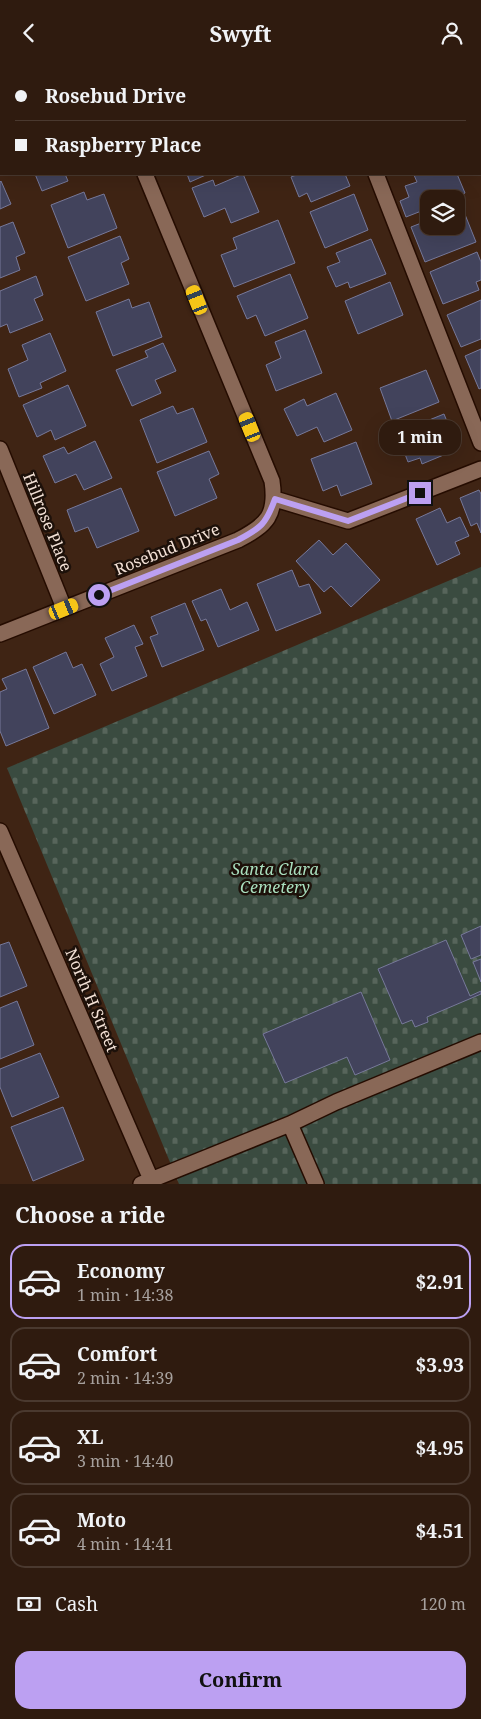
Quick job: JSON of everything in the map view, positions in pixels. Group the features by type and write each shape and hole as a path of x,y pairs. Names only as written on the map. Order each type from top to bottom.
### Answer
{"street":[{"path":"145,175 272,481 275,499 348,521 481,469"},
{"path":"376,175 481,443"},
{"name":"Hillrose Place","path":"0,449 64,609"},
{"name":"Rosebud Drive","path":"0,634 238,540 256,531 268,517 275,499"},
{"name":"North H Street","path":"0,831 148,1183"},
{"path":"148,1183 481,1042"},
{"path":"290,1124 316,1184"}],"green space":[{"name":"Santa Clara Cemetery","path":"481,567 481,1184 179,1184 7,768"}],"building":[{"path":"35,175 65,175 68,181 42,191"},
{"path":"187,175 206,175 190,182"},
{"path":"243,175 259,212 231,223 225,208 204,217 192,188 213,180 215,186"},
{"path":"296,175 345,175 350,186 311,202 307,193 299,197 291,177"},
{"path":"414,175 457,175 464,190 420,190 420,212 406,217 400,201 409,197 405,186 417,182"},
{"path":"0,182 11,204 0,209"},
{"path":"84,192 87,200 104,194 117,228 68,248 51,205"},
{"path":"354,194 368,230 325,248 310,212"},
{"path":"465,214 476,242 425,262 411,227 420,224 420,235 465,235"},
{"path":"278,220 295,263 234,287 221,255 237,249 233,238"},
{"path":"13,222 25,253 16,257 20,270 0,278 0,227"},
{"path":"120,236 129,259 121,263 129,284 86,301 68,257"},
{"path":"371,239 386,274 350,288 348,282 336,287 327,267 340,262 336,253"},
{"path":"477,252 481,262 481,280 476,282 479,290 443,304 430,272"},
{"path":"290,274 308,318 265,336 256,315 247,319 237,296"},
{"path":"36,276 43,295 34,299 43,320 10,333 7,324 0,327 0,291"},
{"path":"390,282 403,315 358,334 345,301"},
{"path":"129,299 132,308 149,302 162,337 113,356 96,312"},
{"path":"481,300 481,339 461,347 447,315"},
{"path":"305,330 322,373 276,391 266,365 281,358 275,342"},
{"path":"50,333 66,371 40,383 42,388 19,397 8,369 28,360 22,345"},
{"path":"163,343 176,371 155,380 161,393 132,406 116,370 148,357 145,351"},
{"path":"481,349 481,388 479,389 465,356"},
{"path":"426,370 439,402 392,421 380,388"},
{"path":"68,385 86,426 55,440 51,430 37,437 23,405"},
{"path":"336,393 352,430 324,442 317,427 297,436 284,409 304,399 307,406"},
{"path":"173,406 177,414 193,408 207,442 157,463 140,420"},
{"path":"444,414 458,449 422,464 420,458 408,462 397,433"},
{"path":"95,441 112,478 84,490 76,474 55,483 43,456 64,447 68,454"},
{"path":"356,442 372,484 341,496 337,485 323,491 311,459"},
{"path":"209,451 219,474 209,479 217,498 175,516 157,472"},
{"path":"121,488 139,531 97,548 88,527 75,532 67,510"},
{"path":"479,490 481,494 481,533 477,523 471,526 460,498"},
{"path":"440,508 447,523 460,517 469,536 455,542 460,554 437,565 416,519"},
{"path":"319,540 333,555 346,543 380,580 351,607 331,586 324,592 296,561"},
{"path":"292,570 299,587 309,584 321,613 276,631 257,584"},
{"path":"221,589 230,610 247,602 259,630 218,647 206,619 201,621 192,601"},
{"path":"185,603 204,650 162,667 150,637 158,634 151,617"},
{"path":"134,625 143,644 135,647 147,676 112,691 100,664 114,657 105,638"},
{"path":"66,652 73,668 82,664 96,695 54,714 33,667"},
{"path":"26,669 49,728 6,746 0,731 0,692 7,689 2,679"},
{"path":"481,926 481,955 471,959 461,935"},
{"path":"446,940 470,996 481,991 481,994 427,1017 428,1022 415,1027 412,1020 402,1024 378,969"},
{"path":"9,942 27,986 0,997 0,945"},
{"path":"481,959 481,982 473,962"},
{"path":"361,992 390,1060 355,1075 347,1057 285,1083 263,1034"},
{"path":"17,1001 34,1045 0,1059 0,1008"},
{"path":"40,1053 59,1097 12,1117 0,1087 0,1069"},
{"path":"63,1107 84,1160 33,1181 11,1127"}],"route":[{"path":"99,595 238,540 256,531 268,517 275,499 348,521 420,493"}]}
